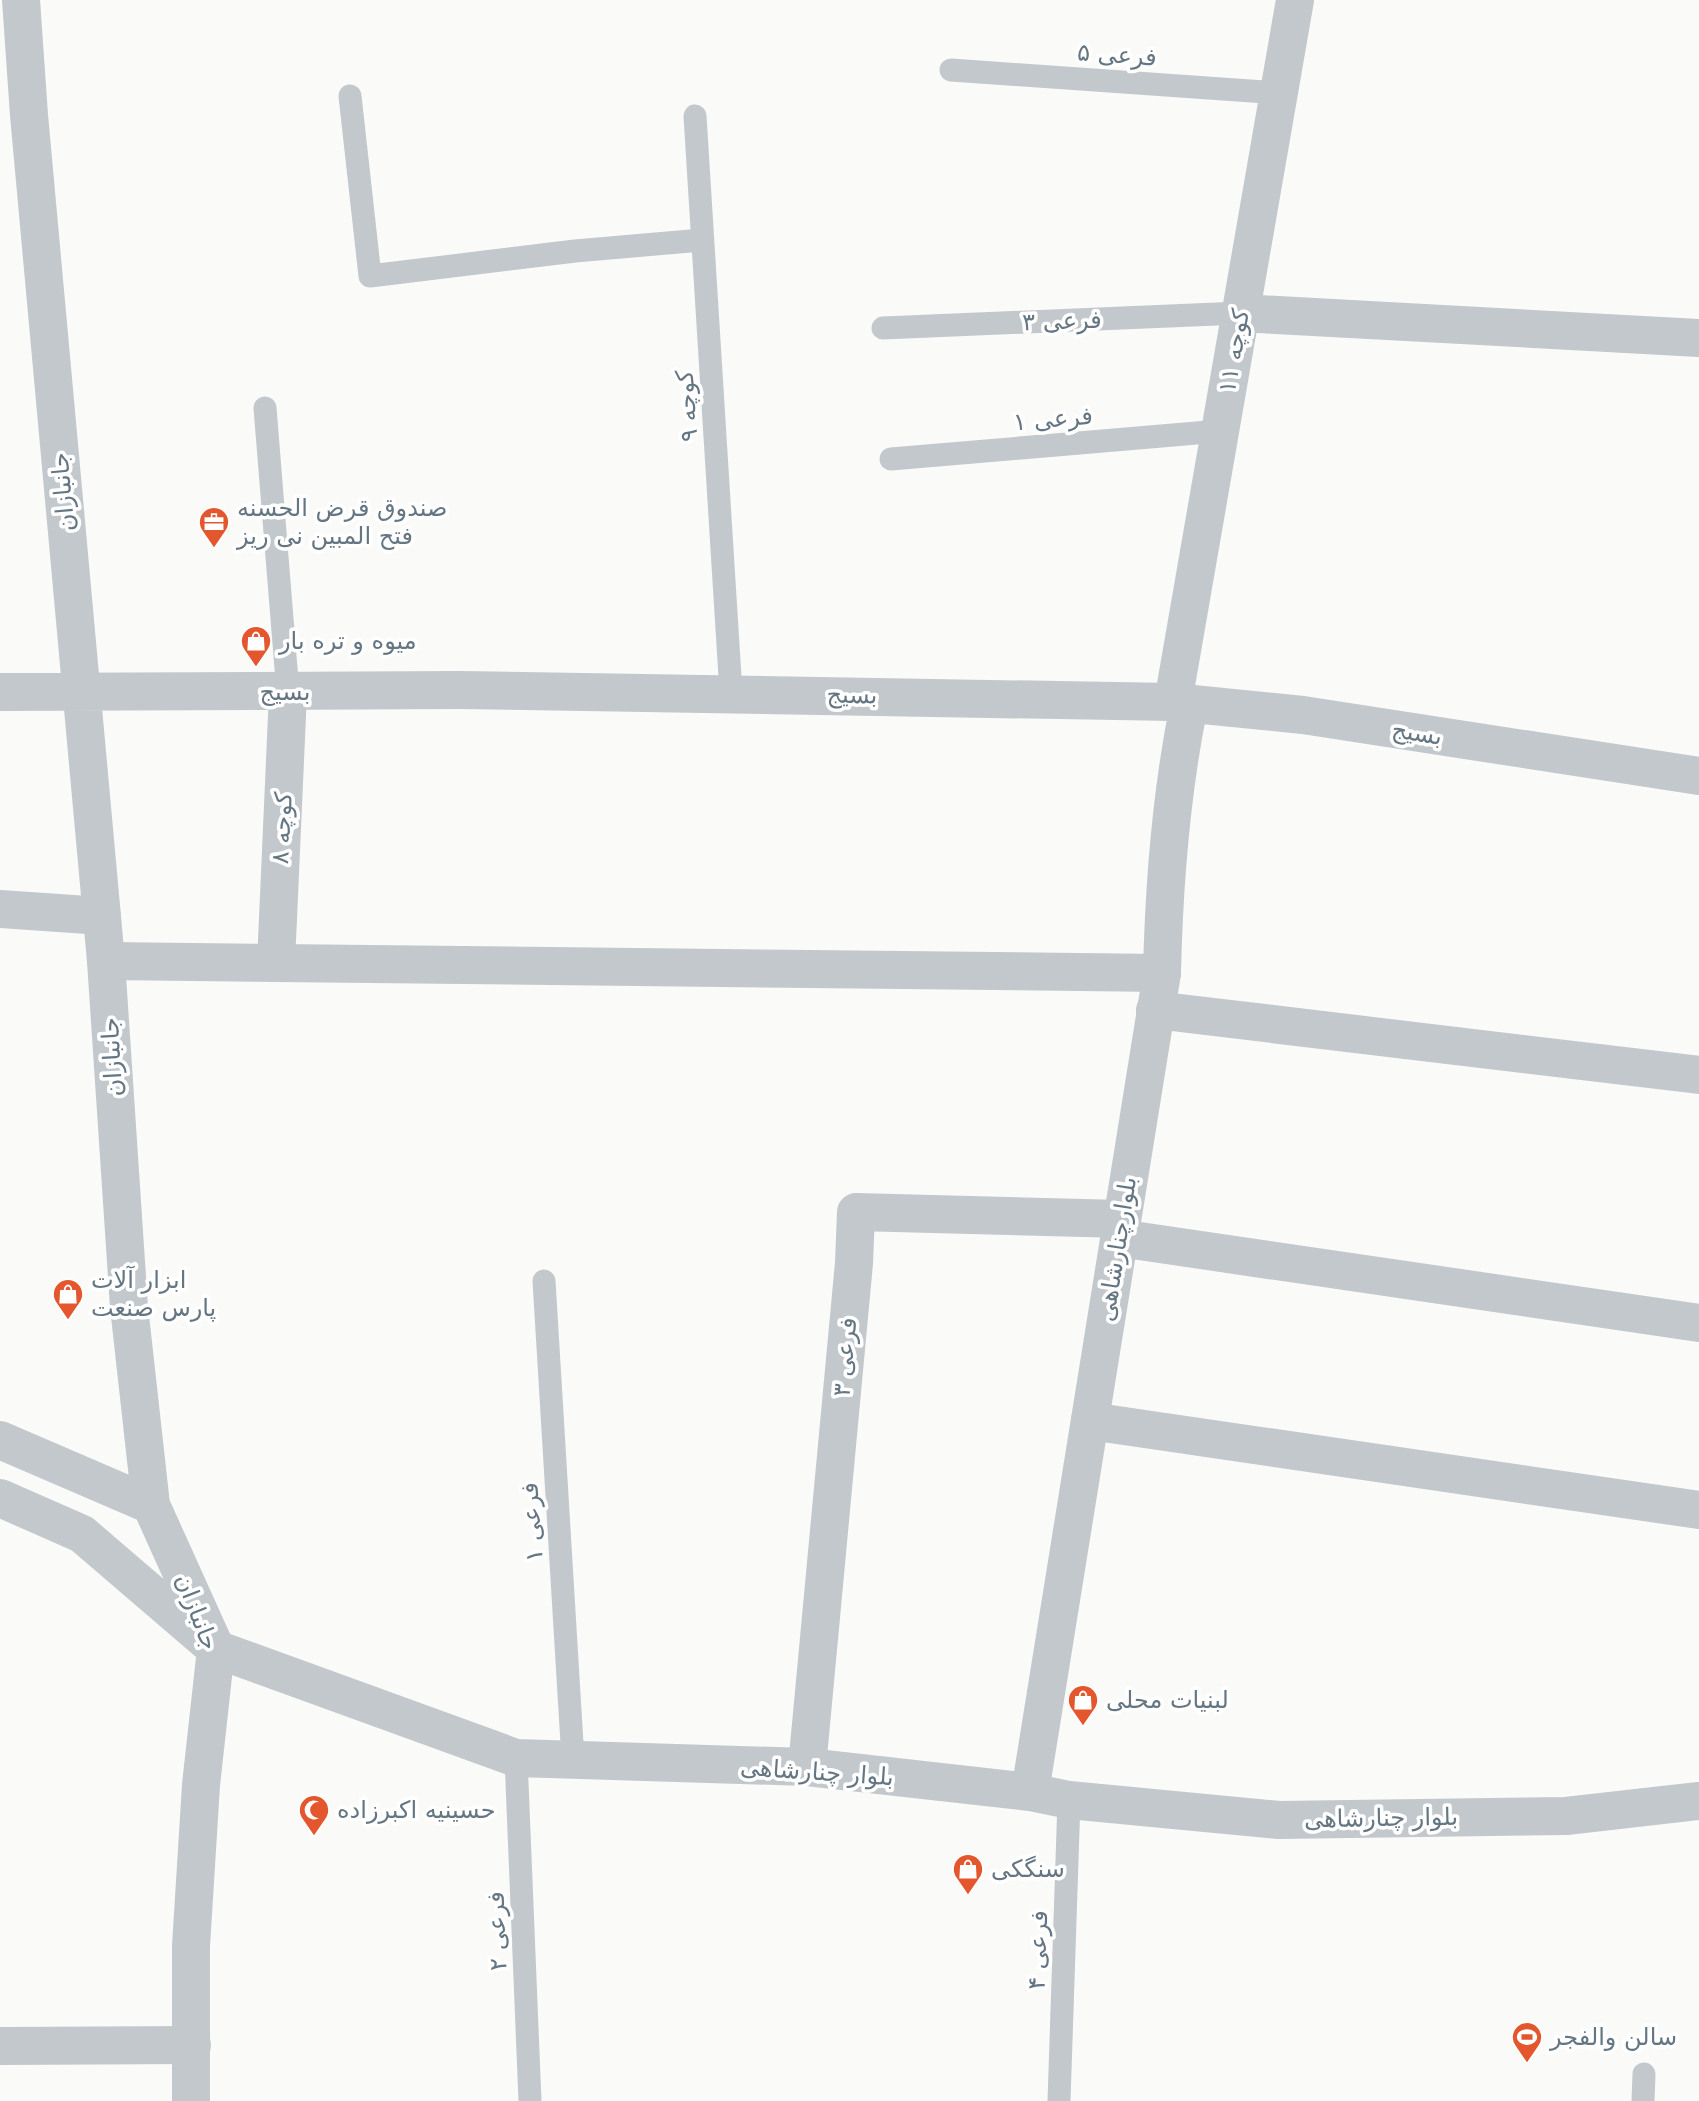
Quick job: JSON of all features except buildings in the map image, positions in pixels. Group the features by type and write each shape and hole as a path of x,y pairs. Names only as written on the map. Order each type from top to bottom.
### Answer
{"street":[{"name":"جانبازان","path":"22,0 29,115 106,961 129,1307 150,1505 216,1649 201,1785 192,1919 191,2101"},
{"name":"کوچه ۱۱","path":"1181,703 1220,431 1295,0"},
{"path":"1240,313 1699,338"},
{"name":"بسیج","path":"0,692 288,693 460,690 1181,703 1303,715 1699,776"},
{"name":"کوچه ۸","path":"276,963 288,693"},
{"name":"بلوارچنارشاهی","path":"1030,1792 1162,973 1163,905 1181,703"},
{"path":"0,909 102,916"},
{"path":"106,961 1162,973"},
{"path":"1155,1010 1699,1074"},
{"name":"فرعی ۳","path":"807,1768 854,1264 856,1212 1121,1229"},
{"path":"1121,1229 1699,1323"},
{"path":"1090,1422 1699,1510"},
{"path":"0,1440 150,1505"},
{"name":"بلوار چنارشاهی","path":"0,1498 82,1535 216,1649 516,1758 807,1768 1030,1792 1069,1800 1279,1820 1566,1816 1699,1801"},
{"path":"0,2046 192,2045"}],"lane":[{"name":"فرعی ۵","path":"951,70 1279,93"},
{"path":"350,96 370,276 576,251 702,240"},
{"name":"کوچه ۹","path":"695,116 731,694"},
{"name":"فرعی ۳","path":"883,328 1240,313"},
{"path":"265,408 288,693"},
{"name":"فرعی ۱","path":"891,459 1220,431"},
{"name":"فرعی ۱","path":"544,1281 573,1760"},
{"name":"فرعی ۲","path":"516,1758 530,2101"},
{"name":"فرعی ۴","path":"1059,2101 1069,1800"},
{"path":"1643,2101 1644,2074"}],"place":[{"name":"صندوق قرض الحسنه فتح المبین نی ریز","path":"214,549"},
{"name":"میوه و تره بار","path":"256,668"},
{"name":"ابزار آلات پارس صنعت","path":"68,1321"},
{"name":"لبنیات محلی","path":"1083,1727"},
{"name":"حسینیه اکبرزاده","path":"314,1837"},
{"name":"سنگکی","path":"968,1896"},
{"name":"سالن والفجر","path":"1527,2064"}]}
